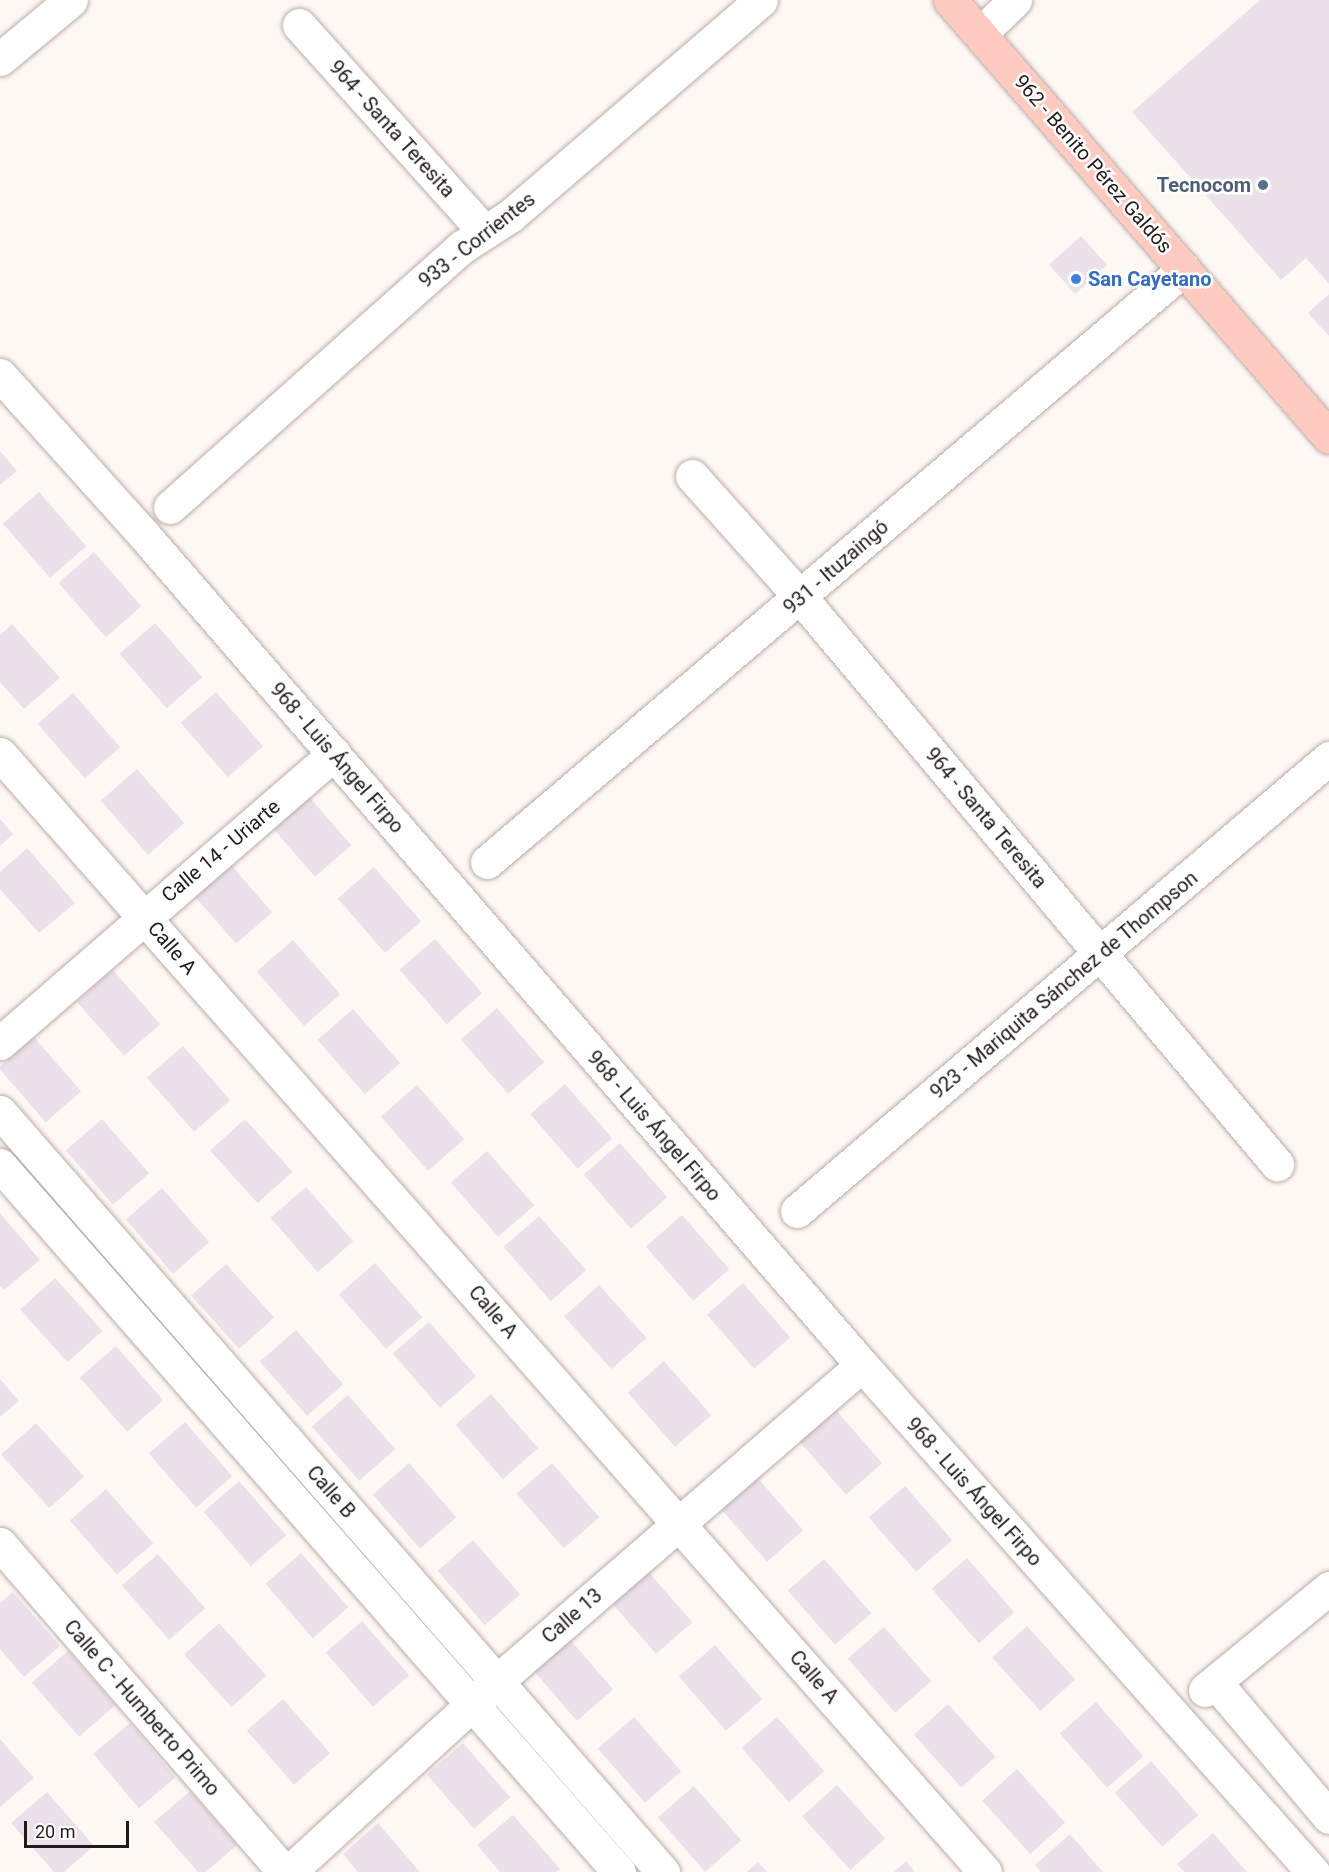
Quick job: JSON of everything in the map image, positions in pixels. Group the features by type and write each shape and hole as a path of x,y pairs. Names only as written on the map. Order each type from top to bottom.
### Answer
{"main road":[{"name":"962 - Benito Pérez Galdós","path":"950,0 1329,437"}],"street":[{"path":"0,59 70,0"},
{"name":"933 - Corrientes","path":"170,507 462,247 510,216 761,0"},
{"path":"980,34 1015,0"},
{"name":"964 - Santa Teresita","path":"298,25 485,232"},
{"name":"931 - Ituzaingó","path":"487,862 801,598 1184,269"},
{"name":"968 - Luis Ángel Firpo","path":"0,375 334,754 862,1365 1305,1869"},
{"name":"964 - Santa Teresita","path":"692,476 801,598 1277,1164"},
{"name":"Calle A","path":"0,754 985,1872"},
{"name":"Calle 14 - Uriarte","path":"0,1043 144,916 334,754"},
{"name":"923 - Mariquita Sánchez de Thompson","path":"797,1210 1102,955 1329,758"},
{"name":"Calle B","path":"0,1112 663,1872"},
{"name":"Calle B","path":"0,1165 619,1872"},
{"name":"Calle 13","path":"286,1872 496,1682 862,1365"},
{"name":"Calle C - Humberto Primo","path":"0,1544 286,1872"},
{"path":"1329,1588 1211,1686 1329,1817"}],"building":[{"name":"Tecnocom","path":"1260,0 1329,0 1329,284 1306,258 1281,280 1132,112"},
{"name":"San Cayetano","path":"1081,236 1107,265 1075,294 1049,265"},
{"path":"1329,294 1329,336 1308,313"},
{"path":"0,451 17,471 0,485"},
{"path":"39,492 86,546 50,578 3,523"},
{"path":"94,552 141,606 106,637 59,583"},
{"path":"155,623 202,677 167,708 120,654"},
{"path":"12,624 60,678 24,709 0,682 0,635"},
{"path":"216,692 263,746 228,777 181,723"},
{"path":"73,693 120,747 85,778 38,724"},
{"path":"137,769 184,823 148,855 101,800"},
{"path":"304,791 351,845 315,877 268,822"},
{"path":"0,819 13,834 0,846"},
{"path":"27,848 75,903 39,933 0,889 0,872"},
{"path":"225,858 272,912 236,944 189,889"},
{"path":"374,867 421,921 385,953 338,898"},
{"path":"435,939 482,993 447,1024 400,970"},
{"path":"293,940 340,994 304,1026 257,971"},
{"path":"113,970 160,1024 124,1056 77,1001"},
{"path":"497,1008 544,1062 508,1094 461,1039"},
{"path":"353,1009 400,1063 365,1094 318,1040"},
{"path":"34,1037 81,1091 46,1122 0,1070 0,1067"},
{"path":"183,1046 230,1100 194,1132 147,1077"},
{"path":"565,1084 612,1138 578,1169 530,1114"},
{"path":"417,1085 464,1139 428,1171 381,1116"},
{"path":"102,1119 149,1173 113,1205 66,1150"},
{"path":"245,1119 293,1172 258,1203 210,1150"},
{"path":"620,1143 667,1197 631,1229 584,1174"},
{"path":"487,1151 534,1205 498,1237 451,1182"},
{"path":"306,1187 353,1241 318,1272 271,1218"},
{"path":"162,1188 209,1242 173,1274 126,1219"},
{"path":"0,1213 40,1260 4,1290 0,1286"},
{"path":"682,1215 729,1269 693,1301 646,1246"},
{"path":"539,1216 586,1270 551,1301 504,1247"},
{"path":"375,1263 422,1317 386,1349 339,1294"},
{"path":"226,1264 274,1318 239,1349 191,1295"},
{"path":"55,1278 103,1331 68,1362 20,1309"},
{"path":"743,1283 790,1337 754,1369 707,1314"},
{"path":"599,1285 647,1338 612,1369 564,1316"},
{"path":"429,1322 476,1376 440,1408 393,1353"},
{"path":"296,1330 343,1384 307,1416 260,1361"},
{"path":"116,1346 163,1400 127,1432 80,1377"},
{"path":"664,1361 711,1415 675,1447 628,1392"},
{"path":"0,1379 19,1401 0,1417"},
{"path":"491,1394 538,1448 503,1479 456,1425"},
{"path":"348,1395 395,1449 359,1481 312,1426"},
{"path":"835,1409 882,1463 846,1495 799,1440"},
{"path":"185,1422 232,1476 196,1508 149,1453"},
{"path":"36,1423 84,1477 49,1508 1,1454"},
{"path":"409,1463 456,1517 420,1549 373,1494"},
{"path":"552,1463 599,1517 564,1548 517,1494"},
{"path":"756,1476 803,1530 767,1562 720,1507"},
{"path":"239,1481 286,1535 251,1566 204,1512"},
{"path":"905,1486 952,1540 916,1572 869,1517"},
{"path":"106,1489 153,1543 117,1575 70,1520"},
{"path":"473,1540 520,1594 485,1625 438,1571"},
{"path":"301,1553 348,1607 313,1638 266,1584"},
{"path":"158,1554 205,1608 169,1640 122,1585"},
{"path":"967,1558 1014,1612 979,1643 932,1589"},
{"path":"824,1559 871,1613 835,1645 788,1590"},
{"path":"645,1568 692,1622 656,1654 609,1599"},
{"path":"13,1592 60,1646 24,1677 0,1649 0,1603"},
{"path":"362,1621 409,1675 373,1707 326,1652"},
{"path":"219,1623 267,1676 232,1707 184,1654"},
{"path":"1027,1626 1075,1680 1040,1711 992,1657"},
{"path":"884,1627 931,1681 895,1713 848,1658"},
{"path":"566,1635 613,1689 577,1721 530,1666"},
{"path":"715,1645 762,1699 726,1731 679,1676"},
{"path":"68,1651 115,1705 79,1737 32,1682"},
{"path":"283,1699 330,1753 294,1785 247,1730"},
{"path":"1096,1702 1143,1756 1107,1788 1060,1733"},
{"path":"948,1704 996,1757 961,1788 914,1735"},
{"path":"634,1717 681,1771 645,1803 598,1748"},
{"path":"777,1717 824,1771 789,1802 742,1748"},
{"path":"130,1723 176,1777 139,1808 93,1754"},
{"path":"0,1739 34,1778 0,1807"},
{"path":"463,1743 510,1797 474,1829 427,1774"},
{"path":"1151,1761 1198,1815 1162,1847 1115,1792"},
{"path":"1017,1769 1065,1823 1030,1854 982,1800"},
{"path":"837,1785 885,1839 850,1870 802,1816"},
{"path":"694,1786 741,1840 705,1872 658,1817"},
{"path":"190,1791 237,1845 206,1872 198,1872 154,1822"},
{"path":"47,1792 94,1846 64,1872 54,1872 11,1823"},
{"path":"513,1815 560,1869 556,1872 500,1872 477,1845"},
{"path":"378,1823 420,1872 358,1872 343,1854"},
{"path":"1213,1833 1247,1872 1184,1872 1177,1864"},
{"path":"1070,1834 1103,1872 1041,1872 1035,1865"},
{"path":"906,1861 915,1872 894,1872"},
{"path":"758,1862 767,1872 747,1872"}],"place":[{"name":"Tecnocom","path":"1263,185"},
{"name":"San Cayetano","path":"1076,279"}]}
